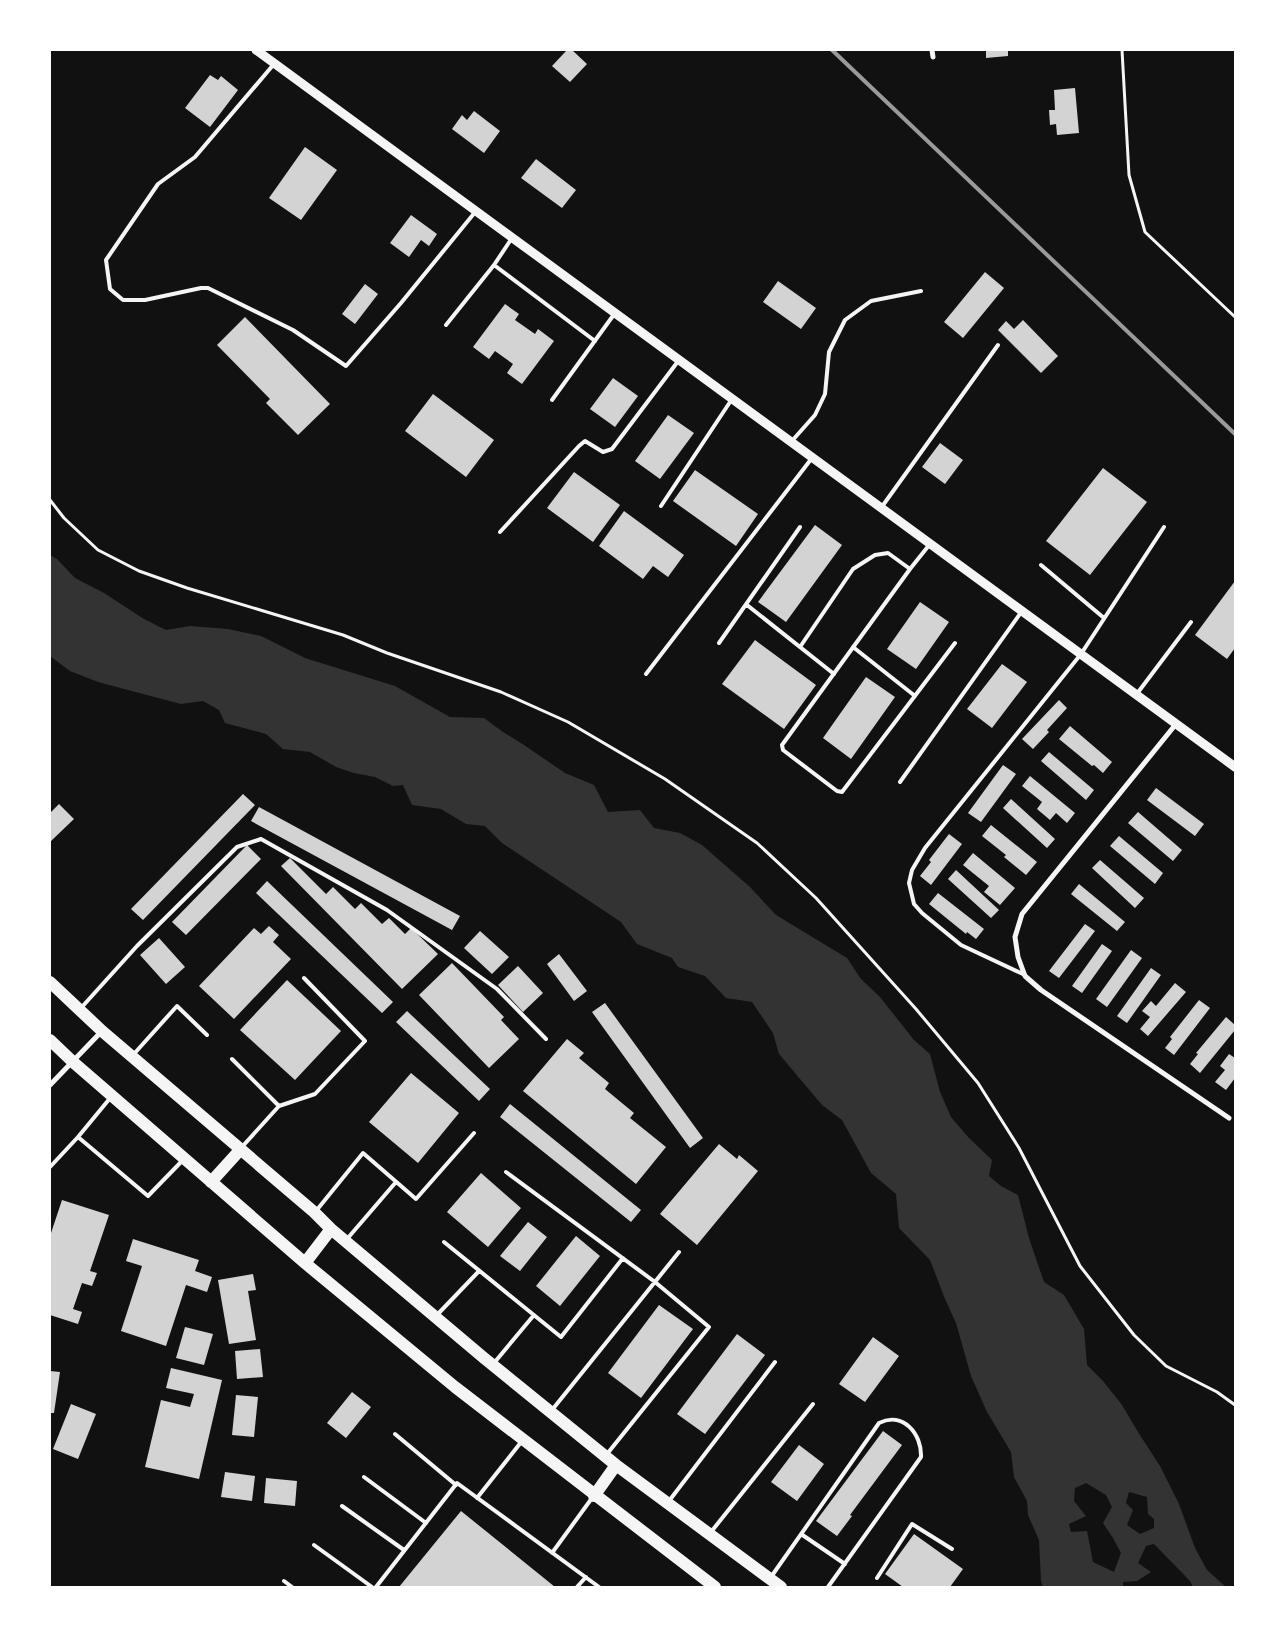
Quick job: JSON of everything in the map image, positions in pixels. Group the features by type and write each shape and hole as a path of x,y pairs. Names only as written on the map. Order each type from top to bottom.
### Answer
{"main road":[{"path":"50,982 102,1031 492,1364 616,1465 781,1587"},
{"path":"50,1040 305,1264 522,1440 715,1587"},
{"path":"212,1182 240,1150"},
{"path":"305,1264 332,1229"},
{"path":"594,1496 616,1465"}],"street":[{"path":"256,50 1235,767"},
{"path":"932,50 933,57"},
{"path":"1176,724 1022,914 1015,937 1018,957 1025,976 1041,990 1228,1118"},
{"path":"50,1085 102,1031"}],"lane":[{"path":"274,64 195,157 158,184 106,260 110,289 122,300 145,300 208,288 293,330 346,366 401,303 476,211"},
{"path":"446,325 494,265 512,238"},
{"path":"494,265 595,341"},
{"path":"791,442 815,415 825,394 829,352 845,320 871,301 921,291"},
{"path":"552,400 615,313"},
{"path":"881,508 998,344"},
{"path":"500,532 578,446 585,441 603,452 612,448 678,360"},
{"path":"661,506 732,398"},
{"path":"646,674 812,458"},
{"path":"719,643 800,527"},
{"path":"1025,976 961,946 922,912 914,904 909,882 912,870 925,848 1081,654 1164,527"},
{"path":"930,544 781,747 838,791 842,792 955,643"},
{"path":"800,647 853,569 875,555 888,553 910,569"},
{"path":"1041,565 1104,618"},
{"path":"747,605 834,674"},
{"path":"900,782 1022,611"},
{"path":"1136,695 1191,622"},
{"path":"853,647 915,696"},
{"path":"79,1010 137,946 237,847 261,839 388,910 497,989 546,1038"},
{"path":"240,1150 279,1106 315,1094 365,1040 304,978"},
{"path":"132,1056 177,1006 207,1035"},
{"path":"232,1059 279,1106"},
{"path":"50,1167 112,1096"},
{"path":"314,1212 363,1153 416,1199 474,1133"},
{"path":"78,1137 148,1196 184,1159"},
{"path":"506,1172 663,1288 709,1327 605,1456"},
{"path":"346,1241 396,1182"},
{"path":"444,1242 561,1337 623,1258"},
{"path":"550,1412 679,1252"},
{"path":"436,1317 479,1271"},
{"path":"492,1364 534,1315"},
{"path":"667,1503 775,1362"},
{"path":"709,1534 813,1404"},
{"path":"770,1579 879,1423 887,1419 894,1418 900,1420 917,1435 920,1442 921,1457 828,1587"},
{"path":"395,1434 456,1485 457,1483 599,1587"},
{"path":"477,1498 522,1440"},
{"path":"364,1477 426,1523"},
{"path":"376,1587 456,1485"},
{"path":"552,1553 594,1496"},
{"path":"342,1506 404,1550"},
{"path":"877,1578 912,1524 952,1549"},
{"path":"801,1534 845,1564"},
{"path":"314,1545 372,1587"},
{"path":"577,1587 586,1577"},
{"path":"284,1581 292,1587"}],"path":[{"path":"1122,50 1129,175 1145,232 1235,316"},
{"path":"50,500 64,518 98,550 139,571 187,588 343,636 501,692 568,722 665,779 757,843 816,898 916,1009 978,1083 1019,1148 1080,1266 1134,1335 1166,1366 1217,1392 1235,1405"}],"shaded area":[{"path":"50,555 57,559 75,578 166,630 190,626 228,629 261,636 305,658 395,686 450,717 484,718 565,773 594,785 608,812 640,810 654,828 680,833 702,845 750,887 776,915 847,958 861,979 880,997 914,1040 930,1054 940,1092 951,1117 992,1160 989,1176 1001,1186 1018,1195 1029,1238 1044,1282 1064,1295 1084,1329 1087,1365 1103,1381 1122,1405 1160,1466 1179,1504 1195,1548 1207,1570 1226,1587 1193,1587 1190,1581 1154,1544 1146,1546 1138,1563 1151,1572 1137,1581 1123,1582 1123,1587 1043,1587 1039,1540 1028,1515 1027,1501 1014,1477 1011,1452 987,1412 971,1376 956,1323 930,1260 899,1228 896,1194 871,1173 842,1120 822,1105 779,1054 773,1033 752,1002 726,998 705,976 678,967 672,958 637,944 621,922 502,843 485,826 466,824 441,809 412,805 403,785 393,786 375,777 336,767 310,752 283,749 266,734 225,723 219,710 203,701 181,704 98,682 70,671 50,656","holes":["1086,1483 1106,1495 1112,1507 1103,1523 1121,1553 1114,1572 1093,1562 1087,1531 1071,1532 1069,1524 1086,1516 1074,1501 1075,1488","1129,1492 1147,1497 1148,1514 1154,1519 1154,1528 1140,1534 1127,1525 1133,1510 1126,1503"]}],"building":[{"path":"567,50 572,50 587,64 570,82 552,66"},
{"path":"986,50 1008,50 1008,56 986,58"},
{"path":"210,75 218,80 221,76 238,90 210,127 185,108"},
{"path":"1075,88 1079,133 1057,135 1056,124 1050,125 1049,110 1055,110 1054,90"},
{"path":"474,111 500,131 484,153 452,129 462,115 467,120"},
{"path":"305,147 337,170 301,220 269,198"},
{"path":"536,159 576,190 562,208 521,178"},
{"path":"411,215 437,234 429,246 421,240 409,257 390,243"},
{"path":"985,272 1004,288 963,338 944,322"},
{"path":"778,281 816,308 801,329 763,302"},
{"path":"365,284 378,294 355,324 342,314"},
{"path":"505,304 519,314 515,320 535,334 538,329 554,341 522,384 507,373 513,364 495,351 489,359 473,347"},
{"path":"245,317 330,404 298,435 266,403 270,399 217,345"},
{"path":"1023,320 1058,356 1041,373 998,330 1006,321 1014,329"},
{"path":"613,378 638,396 615,427 590,409"},
{"path":"433,394 494,440 466,477 405,431"},
{"path":"668,415 694,433 660,479 635,461"},
{"path":"940,443 963,460 945,484 922,467"},
{"path":"1103,468 1147,502 1090,575 1046,541"},
{"path":"695,470 758,514 736,546 673,501"},
{"path":"574,472 620,505 593,542 547,508"},
{"path":"624,511 684,555 668,577 653,566 643,579 599,546"},
{"path":"815,525 842,545 786,622 758,602"},
{"path":"1235,581 1235,648 1227,659 1195,635"},
{"path":"920,602 949,622 916,669 887,649"},
{"path":"755,640 816,685 784,729 722,684"},
{"path":"1002,664 1027,682 992,728 967,709"},
{"path":"866,677 895,697 851,759 823,738"},
{"path":"1059,700 1067,708 1033,749 1022,739"},
{"path":"1070,726 1112,762 1103,773 1059,739"},
{"path":"1049,752 1094,790 1086,800 1041,761"},
{"path":"1003,765 1016,774 981,822 968,813"},
{"path":"1030,776 1075,813 1067,823 1056,813 1050,820 1037,809 1042,802 1022,786"},
{"path":"1156,788 1204,824 1195,836 1147,800"},
{"path":"243,794 255,805 143,920 131,909"},
{"path":"1011,799 1055,839 1047,848 1003,808"},
{"path":"59,804 74,819 50,842 50,813"},
{"path":"259,807 460,916 452,930 251,821"},
{"path":"1138,812 1182,850 1173,861 1128,823"},
{"path":"991,825 1037,862 1026,875 1004,857 1006,855 982,836"},
{"path":"949,834 962,844 931,885 920,876 931,862 929,860"},
{"path":"1119,836 1163,873 1155,884 1110,846"},
{"path":"247,845 261,859 186,935 172,922"},
{"path":"973,853 1015,888 1000,905 984,892 989,886 963,865"},
{"path":"290,858 326,894 333,887 355,909 361,903 382,924 389,918 405,934 411,928 438,954 402,989 281,866"},
{"path":"1100,860 1144,898 1135,908 1092,868"},
{"path":"956,870 999,910 991,918 948,879"},
{"path":"267,881 393,1002 382,1013 256,893"},
{"path":"1079,884 1125,922 1117,931 1071,894"},
{"path":"938,893 984,929 976,939 967,932 966,934 929,904"},
{"path":"1085,924 1095,931 1059,978 1049,971"},
{"path":"269,926 279,935 273,942 291,959 234,1019 199,986 254,928 261,934"},
{"path":"480,931 509,957 492,974 464,948"},
{"path":"159,938 185,967 166,984 140,955"},
{"path":"1102,944 1112,951 1082,993 1072,986"},
{"path":"1131,950 1142,958 1107,1007 1096,999"},
{"path":"559,954 587,991 574,1001 547,964"},
{"path":"452,963 504,1017 501,1020 519,1039 489,1068 419,995"},
{"path":"518,966 543,993 523,1012 498,985"},
{"path":"1151,968 1161,975 1127,1023 1117,1016"},
{"path":"287,980 341,1031 295,1080 240,1030"},
{"path":"1175,983 1186,992 1148,1036 1140,1029 1150,1017 1142,1011 1151,1001 1156,1006"},
{"path":"1199,1000 1210,1008 1174,1055 1165,1048 1172,1039 1170,1037"},
{"path":"605,1003 703,1138 690,1148 592,1012"},
{"path":"407,1011 490,1089 479,1101 396,1022"},
{"path":"1226,1017 1235,1025 1235,1030 1200,1073 1190,1064 1198,1054 1196,1053"},
{"path":"567,1039 584,1053 579,1058 609,1083 605,1089 634,1113 630,1118 666,1147 636,1184 523,1091"},
{"path":"1229,1054 1235,1058 1235,1078 1226,1090 1215,1082 1225,1070 1220,1066"},
{"path":"411,1073 459,1113 418,1163 369,1122"},
{"path":"510,1104 641,1210 631,1222 500,1117"},
{"path":"719,1144 737,1159 739,1155 758,1171 697,1245 660,1214"},
{"path":"481,1173 521,1208 488,1247 447,1212"},
{"path":"62,1200 109,1215 90,1271 97,1273 92,1286 82,1283 73,1309 82,1312 78,1324 50,1315 50,1236"},
{"path":"528,1222 547,1237 520,1271 500,1256"},
{"path":"576,1236 600,1256 560,1306 536,1286"},
{"path":"133,1239 199,1260 195,1271 212,1277 207,1292 186,1285 166,1346 121,1331 142,1266 126,1261"},
{"path":"253,1274 256,1290 248,1291 256,1340 229,1344 218,1280"},
{"path":"659,1305 693,1329 641,1398 608,1373"},
{"path":"185,1327 213,1334 204,1365 176,1358"},
{"path":"737,1334 765,1355 705,1434 677,1414"},
{"path":"873,1337 899,1356 865,1402 839,1384"},
{"path":"260,1349 263,1377 237,1379 235,1351"},
{"path":"171,1368 222,1380 199,1479 145,1467 161,1400 190,1407 194,1394 166,1388"},
{"path":"50,1371 60,1372 54,1413 50,1413"},
{"path":"352,1392 371,1407 346,1438 327,1423"},
{"path":"236,1395 258,1397 254,1437 232,1435"},
{"path":"71,1404 96,1414 78,1459 53,1449"},
{"path":"883,1431 902,1445 850,1515 852,1516 837,1536 816,1521"},
{"path":"799,1445 824,1464 797,1501 771,1482"},
{"path":"225,1472 255,1476 252,1501 221,1497"},
{"path":"266,1478 297,1481 295,1506 264,1503"},
{"path":"461,1511 555,1587 399,1587"},
{"path":"914,1534 963,1569 950,1587 903,1587 885,1574"}],"railway":[{"path":"832,50 1235,434"}]}
